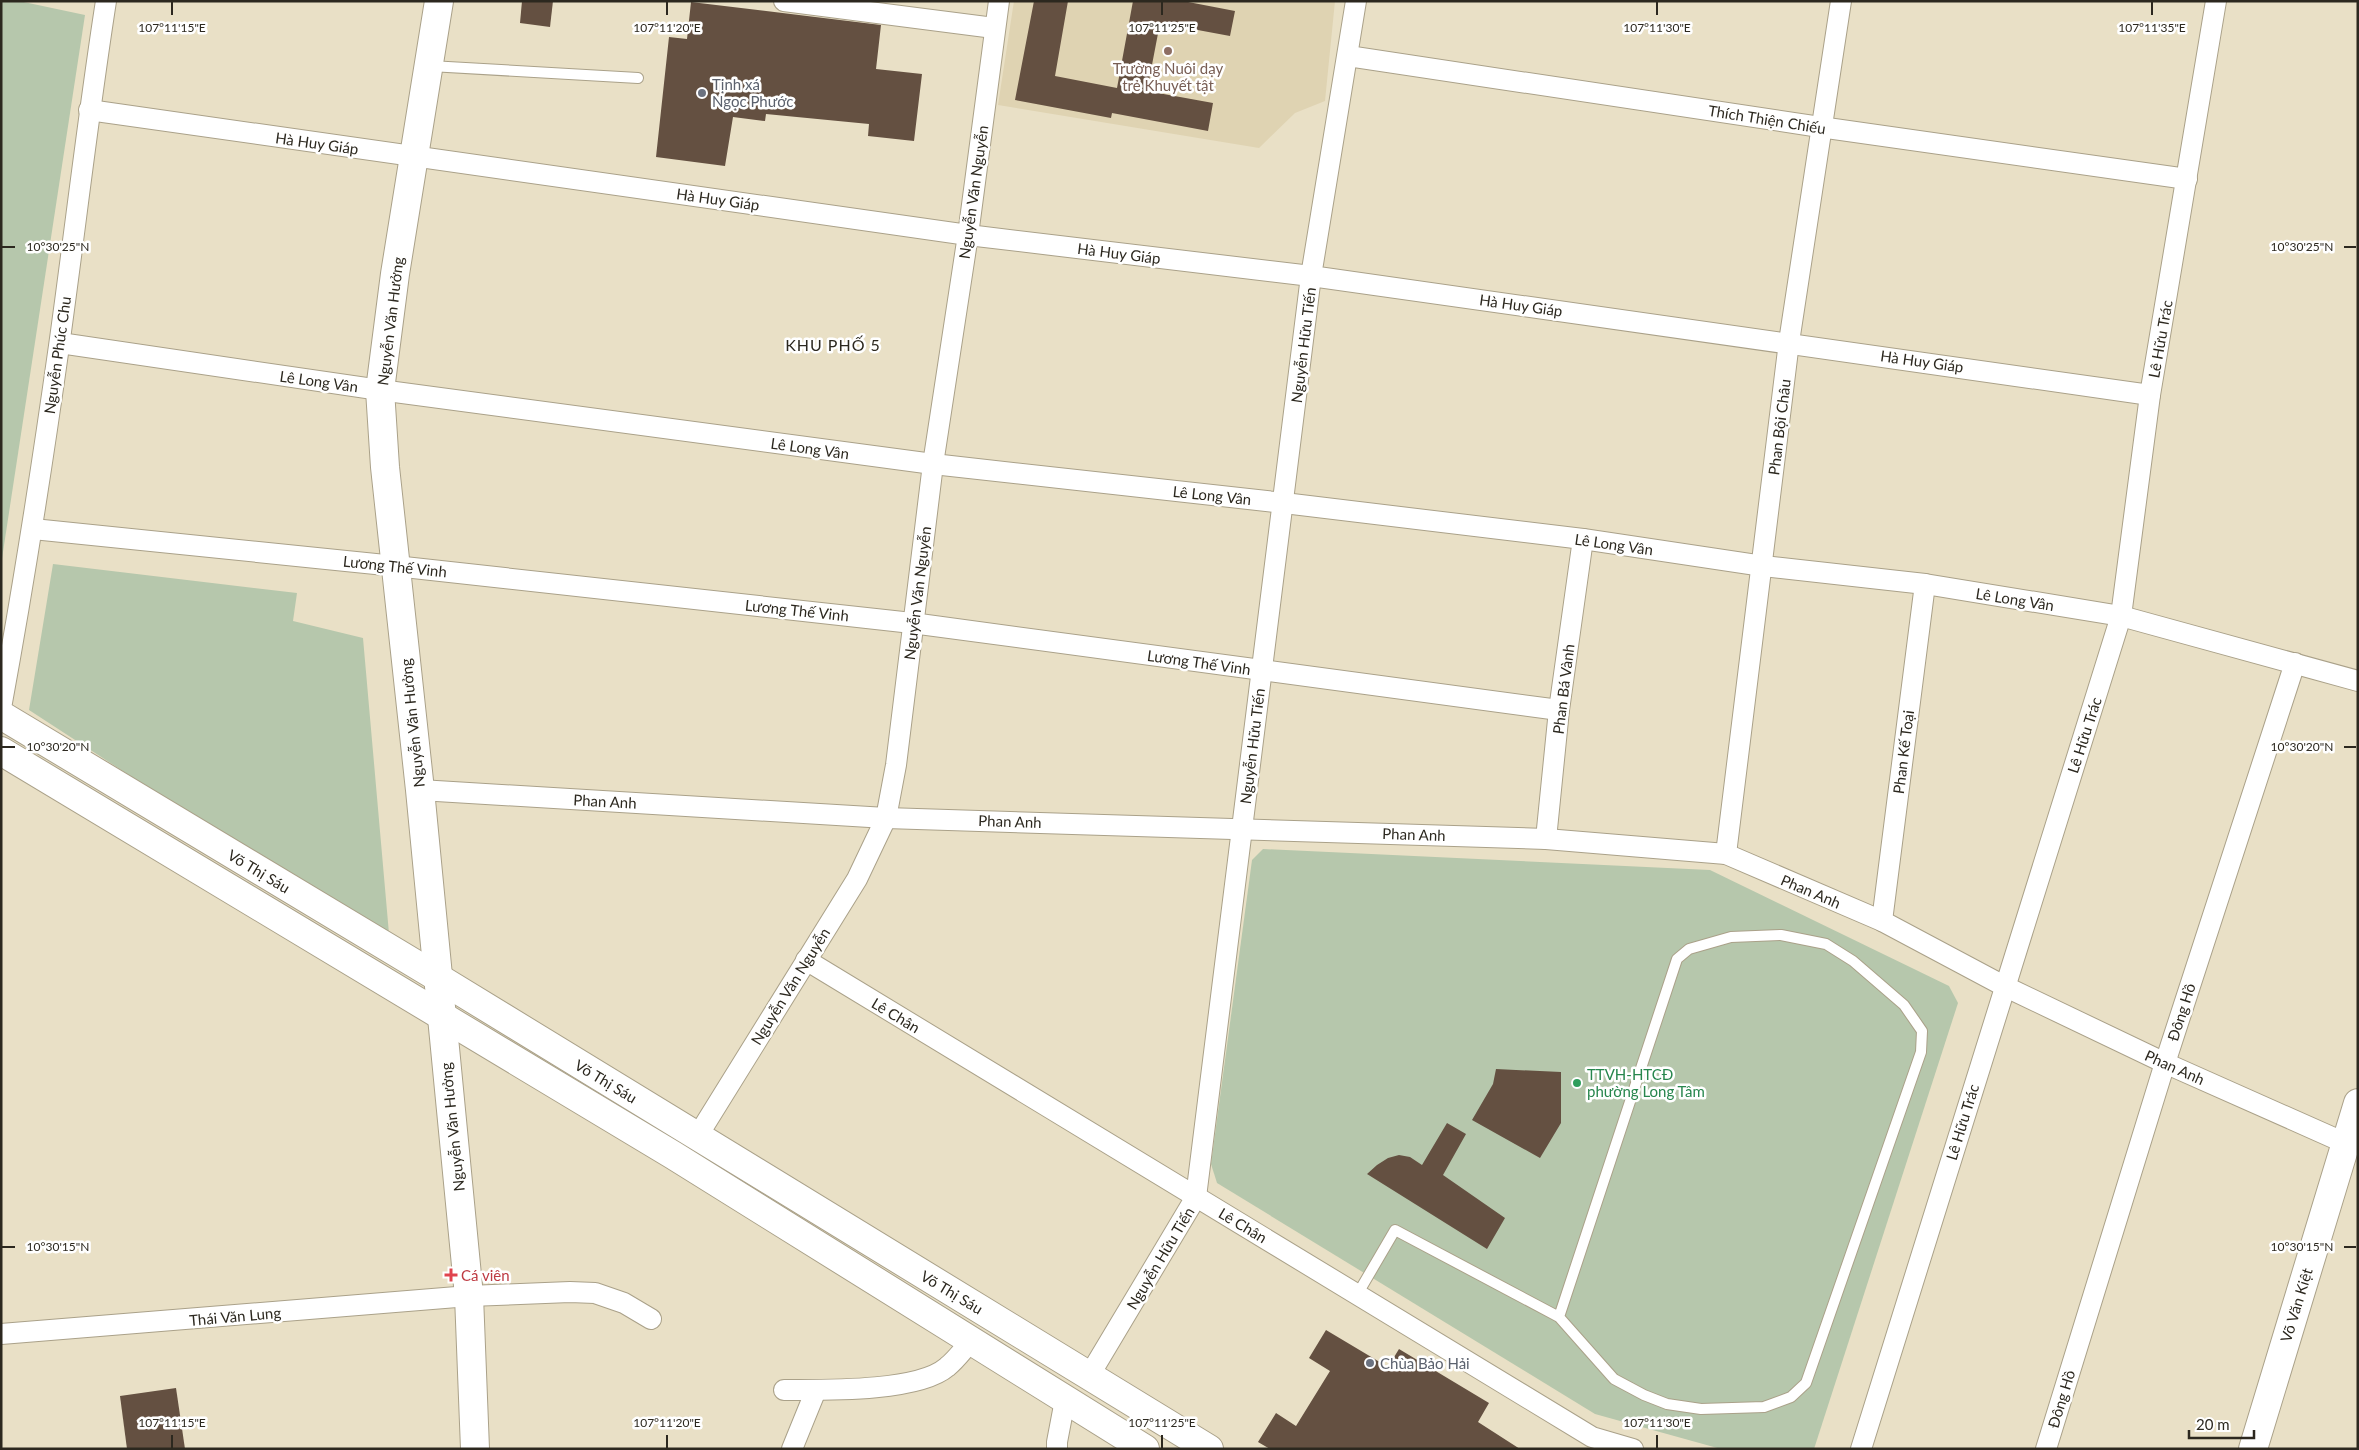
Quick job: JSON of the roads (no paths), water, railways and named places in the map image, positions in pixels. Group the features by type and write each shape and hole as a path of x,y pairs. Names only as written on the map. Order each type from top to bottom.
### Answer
{"main road":[{"name":"Nguyễn Văn Hưởng","path":"438,1 385,339 380,390 395,566 420,790 440,1015 469,1296 476,1449"},
{"name":"Võ Thị Sáu","path":"1,715 437,977 1209,1449"},
{"name":"Võ Thị Sáu","path":"1,751 673,1155 971,1342 1146,1449"},
{"name":"Võ Văn Kiệt","path":"2253,1449 2358,1103"}],"street":[{"name":"Nguyễn Phúc Chu","path":"1,708 33,529 60,343 88,110 106,1"},
{"path":"784,1 994,28"},
{"name":"Nguyễn Văn Nguyễn","path":"697,1137 857,879 886,818 896,765 933,464 968,235 999,1"},
{"name":"Nguyễn Hữu Tiến","path":"1089,1376 1196,1197 1311,276 1356,1"},
{"name":"Phan Bội Châu","path":"1726,854 1763,566 1789,342 1820,127 1841,1"},
{"name":"Lê Hữu Trác","path":"1861,1449 2121,616 2150,394 2216,1"},
{"name":"Thích Thiện Chiếu","path":"1348,56 1820,127 2186,179"},
{"name":"Hà Huy Giáp","path":"88,110 968,235 1311,276 2150,394"},
{"name":"Lê Long Vân","path":"60,343 380,390 933,464 1583,539 1763,566 1925,584 2121,616 2358,681"},
{"name":"Lương Thế Vinh","path":"33,529 395,566 912,623 1559,710"},
{"name":"Phan Bá Vành","path":"1546,839 1559,710 1583,539"},
{"name":"Phan Kế Toại","path":"1882,921 1925,584"},
{"name":"Đông Hồ","path":"2046,1449 2165,1063 2295,663"},
{"name":"Phan Anh","path":"420,790 886,818 1546,839 1726,854 1882,921 2004,986 2165,1063 2345,1143"},
{"name":"Lê Chân","path":"806,960 1357,1295 1588,1443 1633,1449"},
{"name":"Thái Văn Lung","path":"1,1334 469,1296 570,1292 595,1293 624,1303 651,1319"},
{"path":"784,1390 816,1390 910,1384 930,1377 947,1368 971,1342"},
{"path":"792,1449 816,1390"},
{"path":"1057,1449 1065,1400"}],"lane":[{"path":"429,66 638,78"},
{"path":"1357,1295 1395,1230 1559,1317 1614,1378 1644,1395 1667,1404 1701,1410 1764,1407 1791,1396 1806,1383 1921,1052 1922,1031 1904,1005 1853,961 1826,944 1817,942 1781,935 1731,937 1690,949 1677,959 1559,1317"}],"place":[{"name":"Trường Nuôi dạy trẻ Khuyết tật","path":"1168,51"},
{"name":"Tịnh xá Ngọc Phước","path":"702,93"},
{"name":"TTVH-HTCĐ phường Long Tâm","path":"1577,1083"},
{"name":"Cá viên","path":"451,1275"},
{"name":"Chùa Bảo Hải","path":"1370,1363"}],"district":[{"name":"KHU PHỐ 5","path":"833,344"}]}
